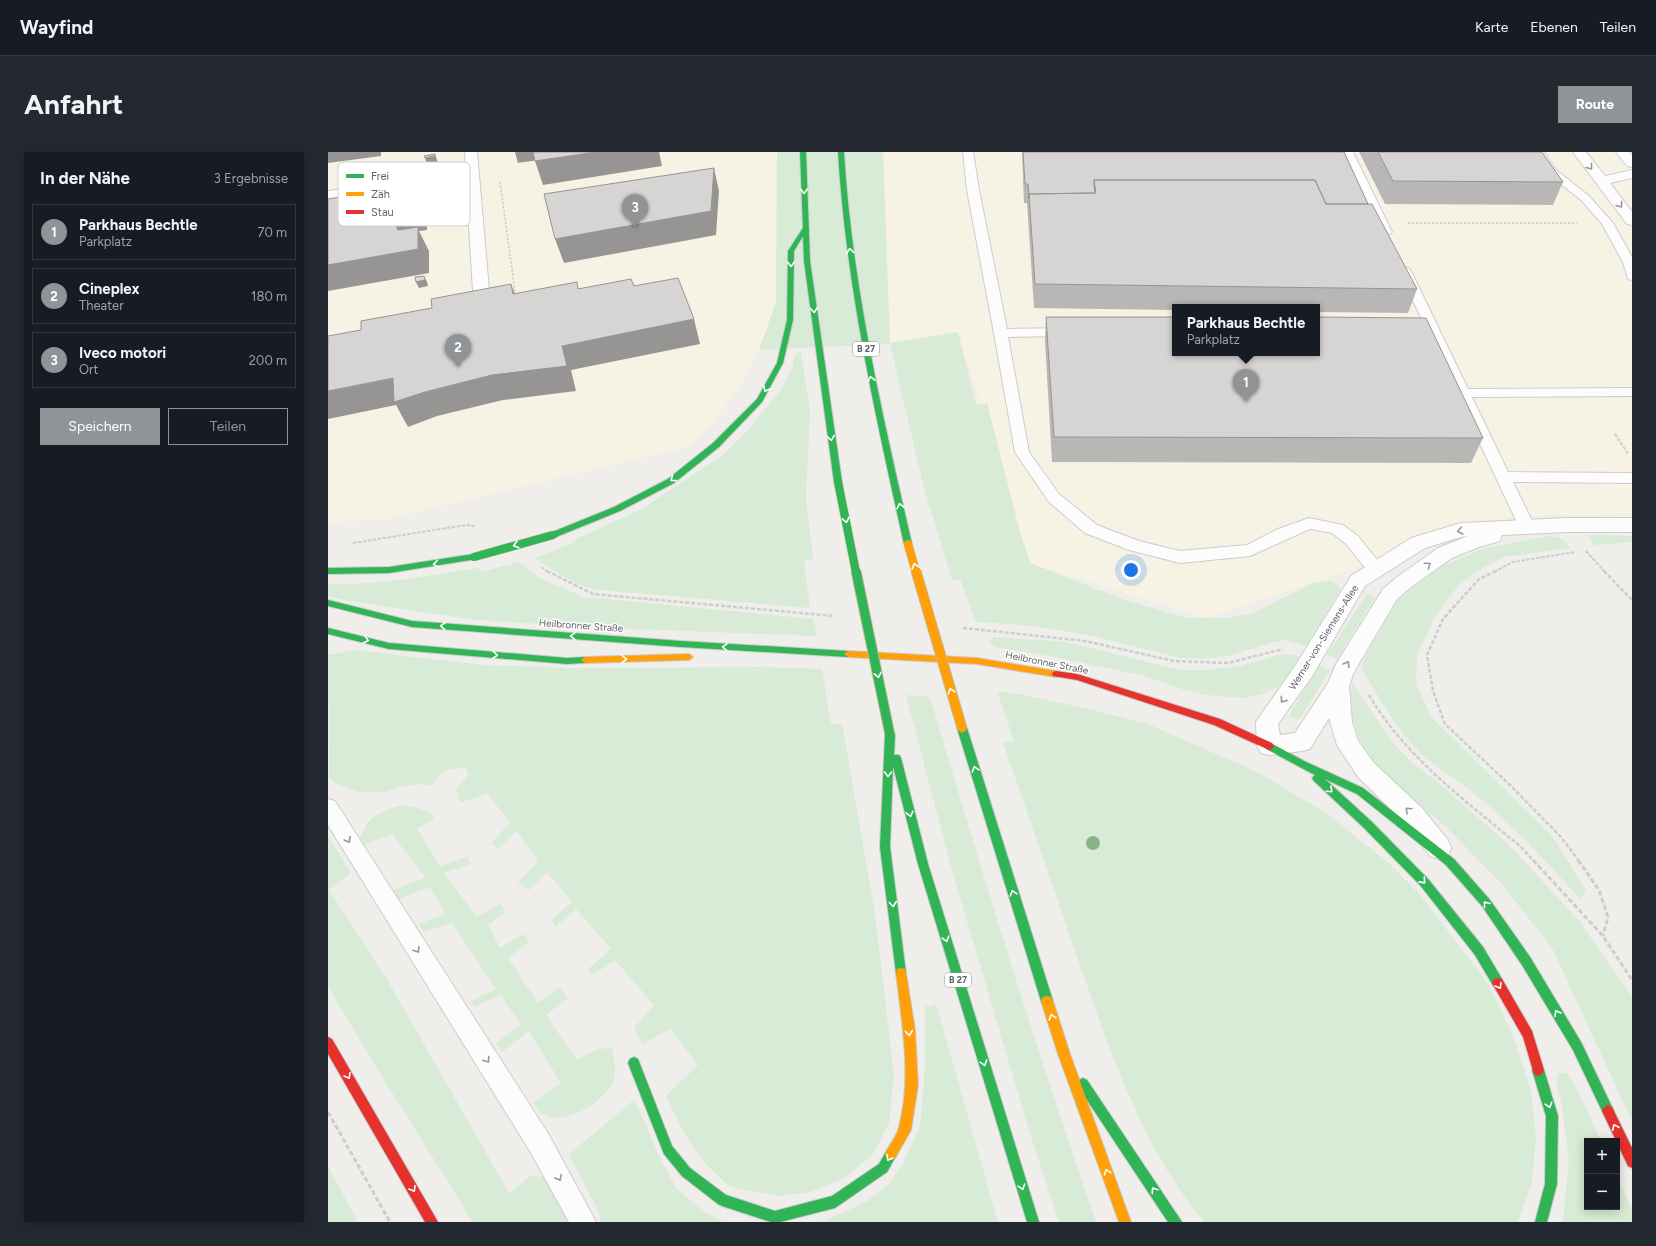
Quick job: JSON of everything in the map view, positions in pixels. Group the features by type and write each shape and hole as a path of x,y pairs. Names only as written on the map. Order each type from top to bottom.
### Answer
{"main road":[{"name":"B 27","path":"803,152 807,261 838,482 890,735 923,864 1033,1222"},
{"name":"B 27","path":"841,152 847,227 870,375 908,544 962,728 1064,1054 1125,1222"},
{"path":"328,571 389,570 474,557 553,535 617,510 670,481 716,444 760,400 780,363 790,320 791,251 805,229"},
{"name":"Heilbronner Straße","path":"328,603 412,624 681,644 977,661 1077,677 1217,722 1269,746 1301,764"},
{"path":"328,631 390,646 567,661 701,657"},
{"name":"Heilbronner Straße","path":"724,656 834,652"},
{"path":"634,1063 668,1150 686,1172 722,1200 775,1217 835,1202 883,1168 905,1130 912,1085 909,1030 885,847 890,735"},
{"path":"1301,764 1360,791 1450,862 1486,903 1526,961 1578,1046 1632,1162"},
{"path":"1301,764 1368,825 1424,882 1479,951 1528,1035 1552,1116 1551,1184 1541,1222"},
{"path":"328,1043 432,1222"},
{"path":"1064,1054 1176,1222"}],"street":[{"path":"471,152 481,290"},
{"path":"1579,152 1632,221"},
{"path":"1622,152 1632,163"},
{"path":"1602,181 1632,174"},
{"path":"1602,181 1632,186"},
{"path":"328,195 338,193"},
{"name":"Werner-von-Siemens-Allee","path":"1527,527 1472,542 1445,553 1404,582 1390,594 1344,670 1338,686 1302,742 1269,746 1268,722 1303,672 1358,581 1418,543 1461,530 1527,527 1632,525"},
{"name":"Werner-von-Siemens-Allee","path":"1338,686 1341,722 1348,744 1366,770 1413,815 1450,862"}],"lane":[{"path":"968,152 973,190 1001,333 1022,452 1054,498 1091,528 1135,546 1180,557 1250,550 1284,533 1309,523 1337,529 1352,540 1376,570"},
{"path":"1348,152 1392,244"},
{"path":"1539,152 1552,172 1585,198 1607,223 1629,262 1632,276"},
{"path":"1398,259 1505,477 1527,527"},
{"path":"1418,330 1433,330"},
{"path":"1001,333 1080,332"},
{"path":"1463,393 1632,392"},
{"path":"1505,477 1632,478"},
{"path":"328,807 540,1144 583,1222"}],"path":[{"path":"499,176 515,291"},
{"path":"1381,223 1607,223"},
{"path":"1616,434 1628,454"},
{"path":"1586,551 1632,600"},
{"path":"1594,551 1555,554 1513,562 1479,579 1443,619 1427,655 1433,691 1445,724 1510,785 1561,838 1599,890 1608,916 1603,936"},
{"path":"328,1112 390,1222"}],"shaded area":[{"path":"328,152 777,152 776,302 759,350 743,381 713,422 691,446 387,519 328,522"},
{"path":"883,152 1632,152 1632,514 1513,516 1206,618 1030,563 958,332 890,344"}],"green space":[{"path":"777,152 883,152 890,343 958,332 976,405 987,403 1020,532 1030,563 1122,599 1186,618 1227,618 1253,613 1313,583 1330,581 1338,585 1340,590 1306,646 1285,640 1270,643 1229,656 1203,659 1180,658 1093,636 1054,629 1012,624 976,622 960,579 952,580 924,488 890,344 759,350 776,302"},
{"path":"799,352 801,353 810,411 806,499 813,559 804,561 810,608 599,590 579,585 535,558 576,542 576,539 640,510 724,454 749,429 780,391 792,369 795,354"},
{"path":"1588,535 1632,536 1632,542 1594,545"},
{"path":"1548,536 1561,539 1566,542 1570,548 1504,557 1479,570 1458,586 1433,620 1417,656 1416,684 1431,717 1552,836 1586,890 1580,899 1530,846 1491,808 1469,789 1418,751 1391,716 1361,667 1370,647 1398,600 1435,569 1482,549"},
{"path":"519,562 541,579 584,597 813,619 817,636 631,629 475,620 344,600 328,596 328,584 385,581 478,568 481,572"},
{"path":"1367,594 1375,597 1337,659 1327,655"},
{"path":"994,637 1066,642 1179,670 1204,670 1236,667 1282,654 1300,656 1289,674 1279,686 1262,694 1245,698 1206,695 1185,690 1145,676 1054,657 995,647 990,644 990,641"},
{"path":"354,650 484,665 572,668 762,667 822,669 831,725 842,723 875,914 894,1075 889,1123 873,1154 844,1178 810,1192 778,1196 730,1187 703,1161 683,1131 666,1096 698,1065 670,1029 642,1045 634,1028 654,1005 615,960 593,975 588,969 611,949 576,909 555,927 552,919 572,902 547,872 529,890 518,882 538,861 516,831 498,849 491,843 510,823 487,793 460,803 456,789 468,776 467,769 456,768 446,771 438,777 432,786 421,784 398,787 386,792 358,792 339,785 329,777 328,655"},
{"path":"1319,665 1330,670 1299,720 1289,716"},
{"path":"1352,682 1392,742 1412,763 1435,780 1508,844 1580,922 1632,997 1632,1121 1552,948 1501,883 1446,827 1402,790 1375,763 1361,743 1352,718"},
{"path":"997,691 1024,695 1093,710 1148,724 1257,772 1327,814 1391,865 1421,896 1487,982 1514,1038 1531,1090 1536,1138 1532,1182 1518,1222 1205,1222 1183,1194 1163,1163 1129,1096 1115,1061 1077,957 1003,743 1014,741"},
{"path":"906,695 930,697 1010,961 1096,1222 1059,1222 1033,1143 952,871"},
{"path":"402,805 432,813 434,819 417,829 440,866 467,857 471,864 444,873 477,917 500,904 506,912 488,925 500,948 524,934 529,942 508,958 538,1003 560,987 568,998 546,1015 577,1060 598,1049 612,1048 615,1075 605,1093 586,1108 575,1114 553,1118 544,1115 537,1108 533,1103 561,1083 529,1031 502,1052 496,1043 521,1025 501,995 474,1007 471,1001 496,989 452,923 423,932 419,924 445,914 430,887 398,899 393,890 425,878 392,834 363,845 360,843 365,827 374,817 387,810"},
{"path":"328,836 351,873 329,890 385,976 509,1193 530,1176 548,1178 562,1199 568,1222 473,1222 363,1046 328,986"},
{"path":"936,1004 998,1222 821,1222 866,1202 887,1186 903,1164 920,1125 925,1070 925,1007"},
{"path":"1559,1072 1568,1074 1574,1083 1600,1138 1584,1138 1584,1210 1620,1210 1620,1183 1632,1210 1632,1222 1563,1222 1569,1159 1562,1106 1556,1079"},
{"path":"634,1100 661,1161 677,1189 703,1211 722,1222 601,1222 598,1210 569,1154"},
{"path":"328,1166 358,1222 328,1222"}],"building":[{"path":"533,152 596,152 535,161"},
{"path":"1023,152 1344,152 1368,204 1326,204 1315,180 1094,180 1095,193 1029,194 1029,199 1028,184 1025,184"},
{"path":"1378,152 1542,152 1563,182 1393,181"},
{"path":"435,154 435,156 425,158 424,156"},
{"path":"714,168 711,211 555,239 544,194"},
{"path":"1094,180 1315,180 1326,204 1372,204 1417,289 1035,284 1029,194 1096,193"},
{"path":"338,197 338,226 396,226 398,230 418,227 418,249 328,265 328,199"},
{"path":"424,276 425,280 416,282 415,277"},
{"path":"678,278 694,319 562,346 567,366 492,375 425,392 394,402 393,378 328,391 328,336 361,330 361,321 432,308 431,299 511,284 513,294 577,282 578,289 631,279 634,286"},
{"path":"1046,317 1172,317 1172,356 1320,356 1320,317 1426,318 1483,438 1054,437"}],"traffic: fast":[{"path":"803,152 807,261 838,482"},
{"path":"841,152 847,227 861,325 891,471 908,544"},
{"path":"553,535 617,509 671,481 716,445 760,400 780,363 790,320 791,251 805,229"},
{"path":"838,482 890,735"},
{"path":"474,557 553,535"},
{"path":"328,571 389,570 474,557"},
{"path":"328,603 412,624 681,644 848,654"},
{"path":"328,631 389,646 567,661 585,660"},
{"path":"962,728 1047,1001"},
{"path":"890,735 885,847 901,973"},
{"path":"1269,746 1301,764 1360,791 1450,862 1486,903 1526,961 1577,1046 1608,1111"},
{"path":"896,758 923,864 1033,1222"},
{"path":"1317,778 1368,825 1424,882 1479,951 1498,983"},
{"path":"634,1063 668,1150 686,1172 722,1200 775,1217 835,1202 883,1168 891,1154"},
{"path":"1538,1070 1552,1116 1551,1184 1541,1222"},
{"path":"1083,1084 1176,1222"}],"traffic: slow":[{"path":"908,544 962,728"},
{"path":"848,654 977,661 1056,674"},
{"path":"585,660 689,657"},
{"path":"891,1154 905,1130 912,1085 909,1030 901,973"},
{"path":"1047,1001 1064,1054 1125,1222"}],"traffic: jam":[{"path":"1056,674 1077,677 1217,722 1269,746"},
{"path":"1498,983 1528,1035 1538,1070"},
{"path":"328,1043 432,1222"},
{"path":"1608,1111 1632,1162"}],"place":[{"name":"Iveco motori","path":"635,227"},
{"name":"Cineplex","path":"458,367"},
{"name":"Parkhaus Bechtle","path":"1246,402"}]}
